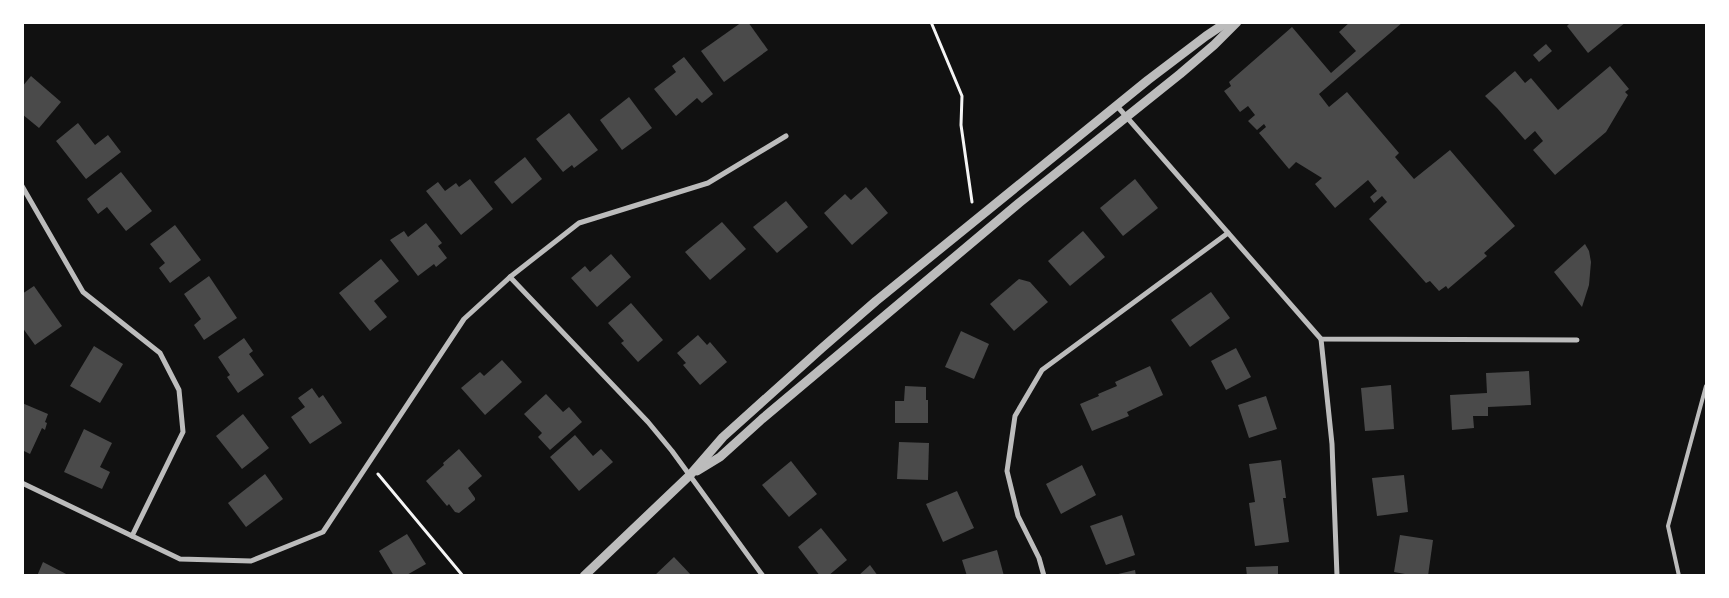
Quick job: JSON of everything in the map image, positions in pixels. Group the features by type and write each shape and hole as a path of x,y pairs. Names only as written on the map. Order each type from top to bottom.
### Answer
{"street":[{"path":"584,576 690,475 720,440 876,301 1117,106 1206,36 1227,22"},
{"path":"690,475 720,456 1020,203 1128,117 1214,45 1237,22"},
{"path":"1117,106 1321,339 1332,444 1337,576"},
{"path":"22,483 180,559 251,561 323,532 464,319 510,277 579,223 708,183 786,136"},
{"path":"22,186 83,292 160,353 179,390 182,432 132,536"},
{"path":"1044,576 1039,558 1018,516 1007,471 1015,416 1042,370 1228,233"},
{"path":"510,277 648,422 690,475 763,576"},
{"path":"1321,339 1577,340"}],"lane":[{"path":"1679,576 1668,526 1706,386"}],"path":[{"path":"931,22 962,96 961,125 974,222"},
{"path":"369,463 462,576"}],"building":[{"path":"742,22 748,22 768,50 724,82 701,51"},
{"path":"1350,22 1403,22 1319,94 1329,107 1347,92 1399,153 1395,157 1414,179 1450,150 1515,226 1484,253 1487,256 1448,289 1446,286 1439,291 1430,281 1426,283 1369,219 1387,202 1382,196 1374,203 1370,197 1377,191 1368,180 1335,208 1315,184 1322,178 1296,162 1289,169 1259,133 1266,127 1264,124 1257,130 1248,121 1255,115 1248,106 1240,112 1224,91 1231,86 1229,82 1292,27 1331,73 1356,51 1339,32"},
{"path":"1571,22 1626,22 1588,53 1567,26"},
{"path":"1546,44 1552,51 1539,62 1533,55"},
{"path":"684,57 713,94 702,103 697,98 676,116 654,89 676,72 672,66"},
{"path":"1610,66 1629,89 1625,92 1628,95 1606,132 1555,175 1533,150 1543,141 1535,131 1525,140 1485,96 1515,71 1525,83 1531,78 1558,110"},
{"path":"31,76 61,102 39,128 22,114 22,87"},
{"path":"629,97 652,128 622,150 600,120"},
{"path":"569,113 598,150 574,168 572,165 563,172 536,139"},
{"path":"78,123 95,145 108,135 121,152 86,179 56,141"},
{"path":"525,157 542,179 512,204 494,182"},
{"path":"121,172 152,211 126,231 107,207 98,214 87,199"},
{"path":"470,179 493,209 461,235 426,191 438,182 445,191 456,183 459,187"},
{"path":"1135,179 1158,208 1123,236 1100,208"},
{"path":"866,187 888,213 852,245 824,213 845,194 851,200"},
{"path":"786,201 808,227 777,253 753,227"},
{"path":"722,222 746,249 710,280 685,252"},
{"path":"426,223 442,243 438,246 447,258 436,267 434,264 418,276 390,240 404,231 408,237"},
{"path":"175,225 201,260 170,283 159,268 165,263 150,244"},
{"path":"1083,231 1105,257 1070,286 1048,261"},
{"path":"1585,244 1589,251 1591,262 1589,285 1582,307 1554,272"},
{"path":"611,254 631,277 597,307 571,278 585,266 590,272"},
{"path":"381,259 399,281 374,301 387,317 370,331 339,293"},
{"path":"209,276 237,318 204,340 194,325 201,319 184,294"},
{"path":"1019,279 1030,282 1048,302 1014,331 990,304"},
{"path":"34,286 62,326 35,345 22,327 22,294"},
{"path":"1211,292 1230,318 1190,347 1171,320"},
{"path":"631,303 663,340 638,362 621,343 624,341 608,323"},
{"path":"961,331 989,344 974,379 945,367"},
{"path":"698,335 707,345 710,342 727,362 700,385 683,365 686,363 677,353"},
{"path":"244,338 253,351 249,354 264,375 238,393 227,377 230,375 218,357"},
{"path":"94,346 123,364 100,403 70,386"},
{"path":"1236,348 1251,377 1226,390 1211,361"},
{"path":"502,360 522,382 485,415 461,388 480,372 484,376"},
{"path":"1150,366 1163,395 1127,412 1129,416 1092,431 1080,404 1117,386 1115,382"},
{"path":"1529,371 1531,405 1488,407 1488,416 1473,416 1474,428 1452,430 1450,395 1487,393 1486,373"},
{"path":"1391,385 1394,429 1365,431 1361,388"},
{"path":"905,386 926,387 928,423 895,423 895,401 904,401"},
{"path":"312,388 319,398 323,395 342,423 310,444 291,417 305,407 298,398"},
{"path":"546,394 563,412 569,407 582,422 550,450 538,437 542,433 524,414"},
{"path":"1266,396 1277,429 1249,438 1238,405"},
{"path":"22,403 48,414 45,430 42,428 30,454 22,450"},
{"path":"243,414 269,448 242,469 216,436"},
{"path":"84,429 112,443 100,467 110,472 102,489 64,472"},
{"path":"575,435 593,456 601,449 613,462 579,491 550,457"},
{"path":"899,442 929,443 928,480 897,479"},
{"path":"459,449 482,476 468,488 475,500 459,513 455,512 449,504 447,506 426,481"},
{"path":"1281,460 1286,498 1283,498 1289,542 1255,546 1249,503 1255,502 1249,464"},
{"path":"791,461 817,494 789,517 762,485"},
{"path":"1082,465 1096,495 1061,514 1046,484"},
{"path":"265,474 283,499 246,527 228,503"},
{"path":"1404,475 1408,512 1377,516 1372,478"},
{"path":"957,491 974,528 943,542 926,504"},
{"path":"1122,515 1135,555 1106,565 1090,526"},
{"path":"821,528 847,560 828,576 820,576 798,547"},
{"path":"407,534 426,564 405,576 394,576 379,551"},
{"path":"1400,535 1433,540 1428,576 1394,572"},
{"path":"997,550 1004,576 967,576 962,560"},
{"path":"674,557 692,576 654,576"},
{"path":"43,562 70,576 37,576"},
{"path":"870,565 878,576 858,576"},
{"path":"1278,566 1278,576 1247,576 1246,567"},
{"path":"1135,570 1136,576 1114,576 1114,575"}]}
